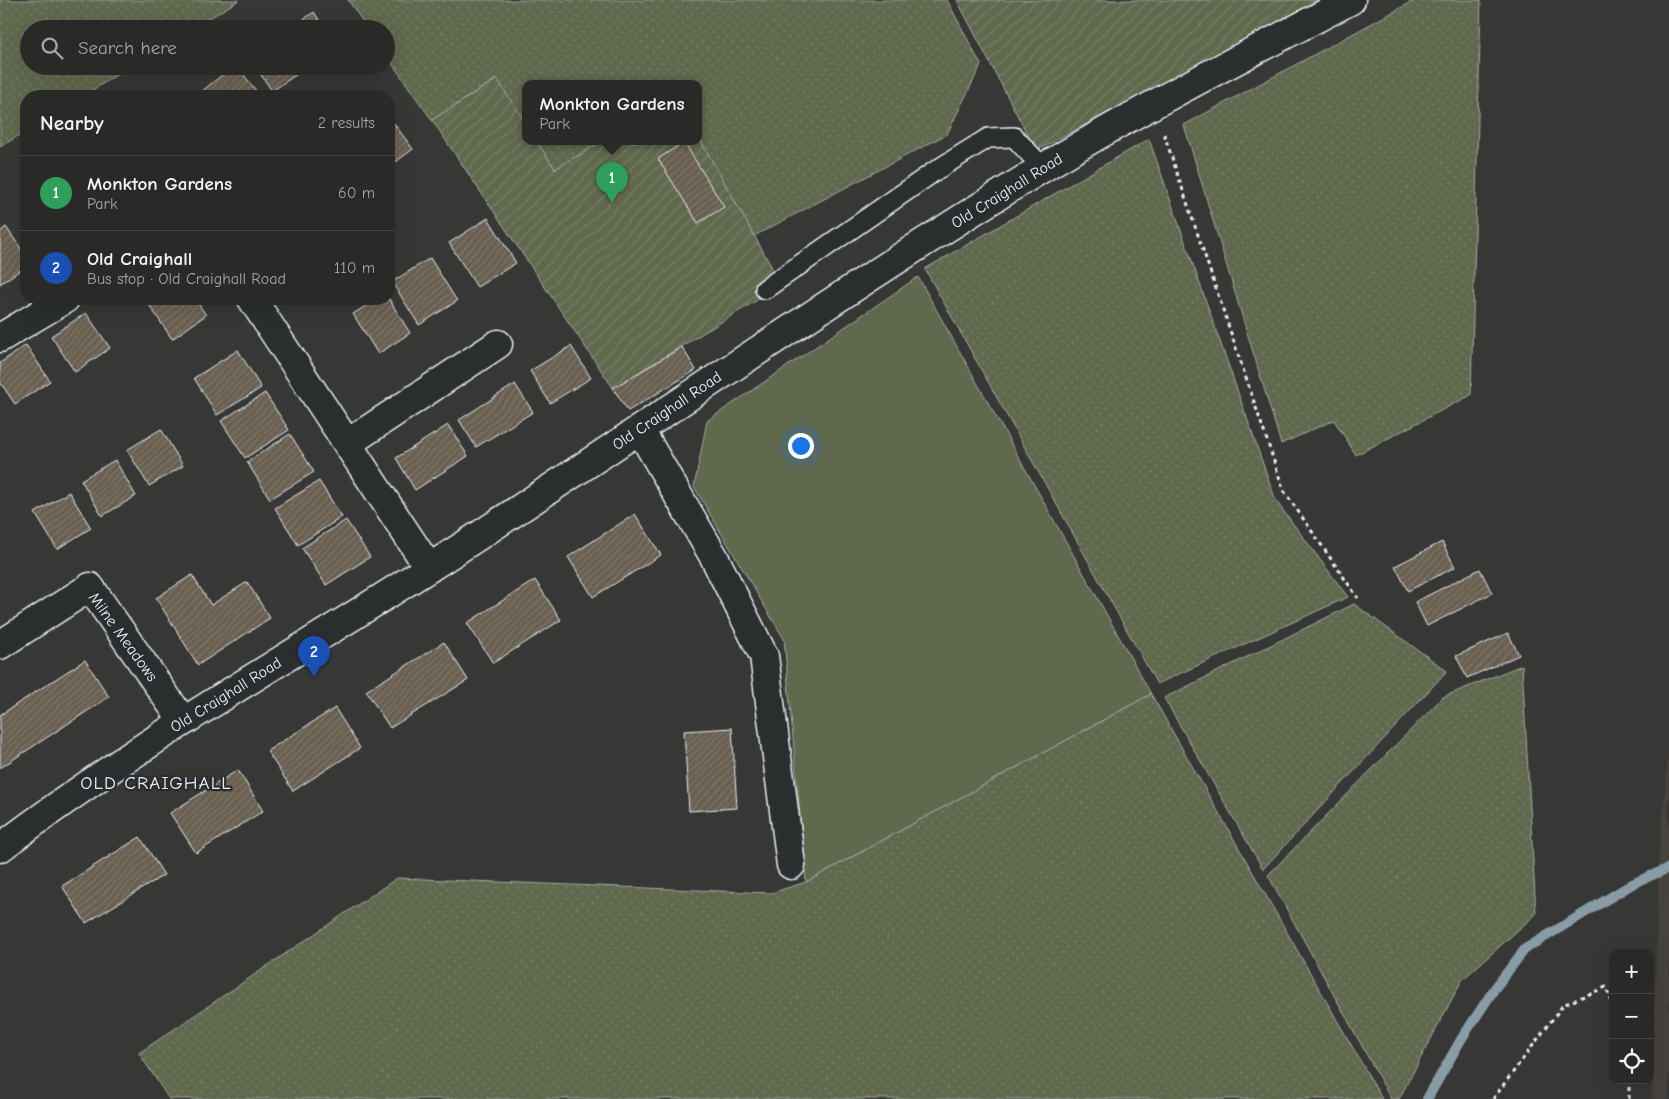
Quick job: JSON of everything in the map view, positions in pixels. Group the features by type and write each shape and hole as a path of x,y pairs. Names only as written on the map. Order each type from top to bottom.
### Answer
{"main road":[{"name":"Old Craighall Road","path":"0,848 183,721 429,568 640,430 773,339 1043,168 1154,104 1351,0"},
{"path":"0,338 55,305"},
{"path":"256,305 429,568"},
{"path":"348,443 498,344"},
{"path":"640,430 714,557 764,656 792,865"},
{"name":"Milne Meadows","path":"0,645 90,587 183,721"}],"lane":[{"path":"765,289 935,172 988,138 1014,138 1043,168"}],"path":[{"path":"1154,104 1284,490 1358,598"},
{"path":"1493,1099 1563,1005 1606,987 1609,995"},
{"path":"1629,1084 1629,1099"}],"shaded area":[{"path":"1669,746 1669,1099 1652,1099 1652,1084 1654,1084 1659,854"}],"green space":[{"path":"0,0 239,0 207,20 20,20 20,75 117,75 93,90 20,90 20,135 0,147"},
{"path":"348,0 947,0 981,65 947,134 754,236 702,143 702,80 522,80 522,118 496,79 432,120 395,68 395,20 362,20"},
{"path":"957,0 1318,0 1036,151"},
{"path":"1415,0 1481,0 1471,395 1356,455 1334,420 1281,444 1184,125"},
{"path":"497,79 522,118 522,145 539,145 555,169 596,145 702,145 702,143 782,285 613,388 432,120"},
{"path":"1149,139 1276,501 1348,597 1157,684 925,269"},
{"path":"539,145 596,145 555,169"},
{"path":"918,277 1151,694 806,882 784,639 694,487 707,421"},
{"path":"1354,604 1447,671 1263,869 1164,698"},
{"path":"1522,665 1536,914 1462,980 1399,1099 1391,1099 1268,875 1443,697"},
{"path":"1151,694 1382,1099 169,1099 139,1053 397,878 771,893 806,882"}],"building":[{"path":"314,12 319,20 303,20"},
{"path":"222,75 244,75 255,90 203,90"},
{"path":"261,75 296,75 273,90 271,90"},
{"path":"395,125 413,149 395,162"},
{"path":"679,145 686,145 724,207 698,223 658,159"},
{"path":"488,218 516,263 477,287 449,243"},
{"path":"6,227 20,247 20,270 0,284 0,232"},
{"path":"430,258 457,301 419,325 395,287 395,280"},
{"path":"149,305 199,305 206,315 172,339"},
{"path":"367,305 393,305 410,333 378,354 353,314"},
{"path":"86,313 110,348 75,372 51,336"},
{"path":"26,345 50,381 15,404 0,382 0,363"},
{"path":"571,346 591,378 550,403 530,371"},
{"path":"682,347 696,370 628,411 613,388"},
{"path":"238,350 261,388 217,415 194,378"},
{"path":"515,384 533,412 476,447 459,420"},
{"path":"265,393 289,430 245,458 221,421"},
{"path":"448,425 468,456 415,490 396,458"},
{"path":"161,429 183,466 149,486 127,450"},
{"path":"290,434 314,472 270,499 247,462"},
{"path":"115,460 136,496 102,516 81,480"},
{"path":"319,481 342,517 298,545 275,508"},
{"path":"69,492 91,528 57,549 35,513"},
{"path":"635,514 661,555 593,597 568,557"},
{"path":"346,520 370,557 326,585 302,548"},
{"path":"1442,542 1455,567 1408,591 1395,566"},
{"path":"1480,569 1492,593 1427,626 1415,602"},
{"path":"192,575 211,605 247,582 270,618 198,665 156,598"},
{"path":"535,580 561,620 493,663 467,623"},
{"path":"1508,633 1519,655 1467,678 1456,656"},
{"path":"444,642 468,680 390,728 366,691"},
{"path":"85,660 109,697 0,768 0,715"},
{"path":"335,708 360,748 293,791 267,751"},
{"path":"732,728 737,808 689,811 684,731"},
{"path":"238,770 263,811 196,853 170,813"},
{"path":"140,837 164,875 86,923 62,886"}],"waterway":[{"path":"1427,1099 1462,1038 1495,988 1525,949 1634,883 1669,868"}],"place":[{"name":"Monkton Gardens","path":"612,203"},
{"name":"Old Craighall","path":"314,677"}],"district":[{"name":"OLD CRAIGHALL","path":"156,783"}]}
